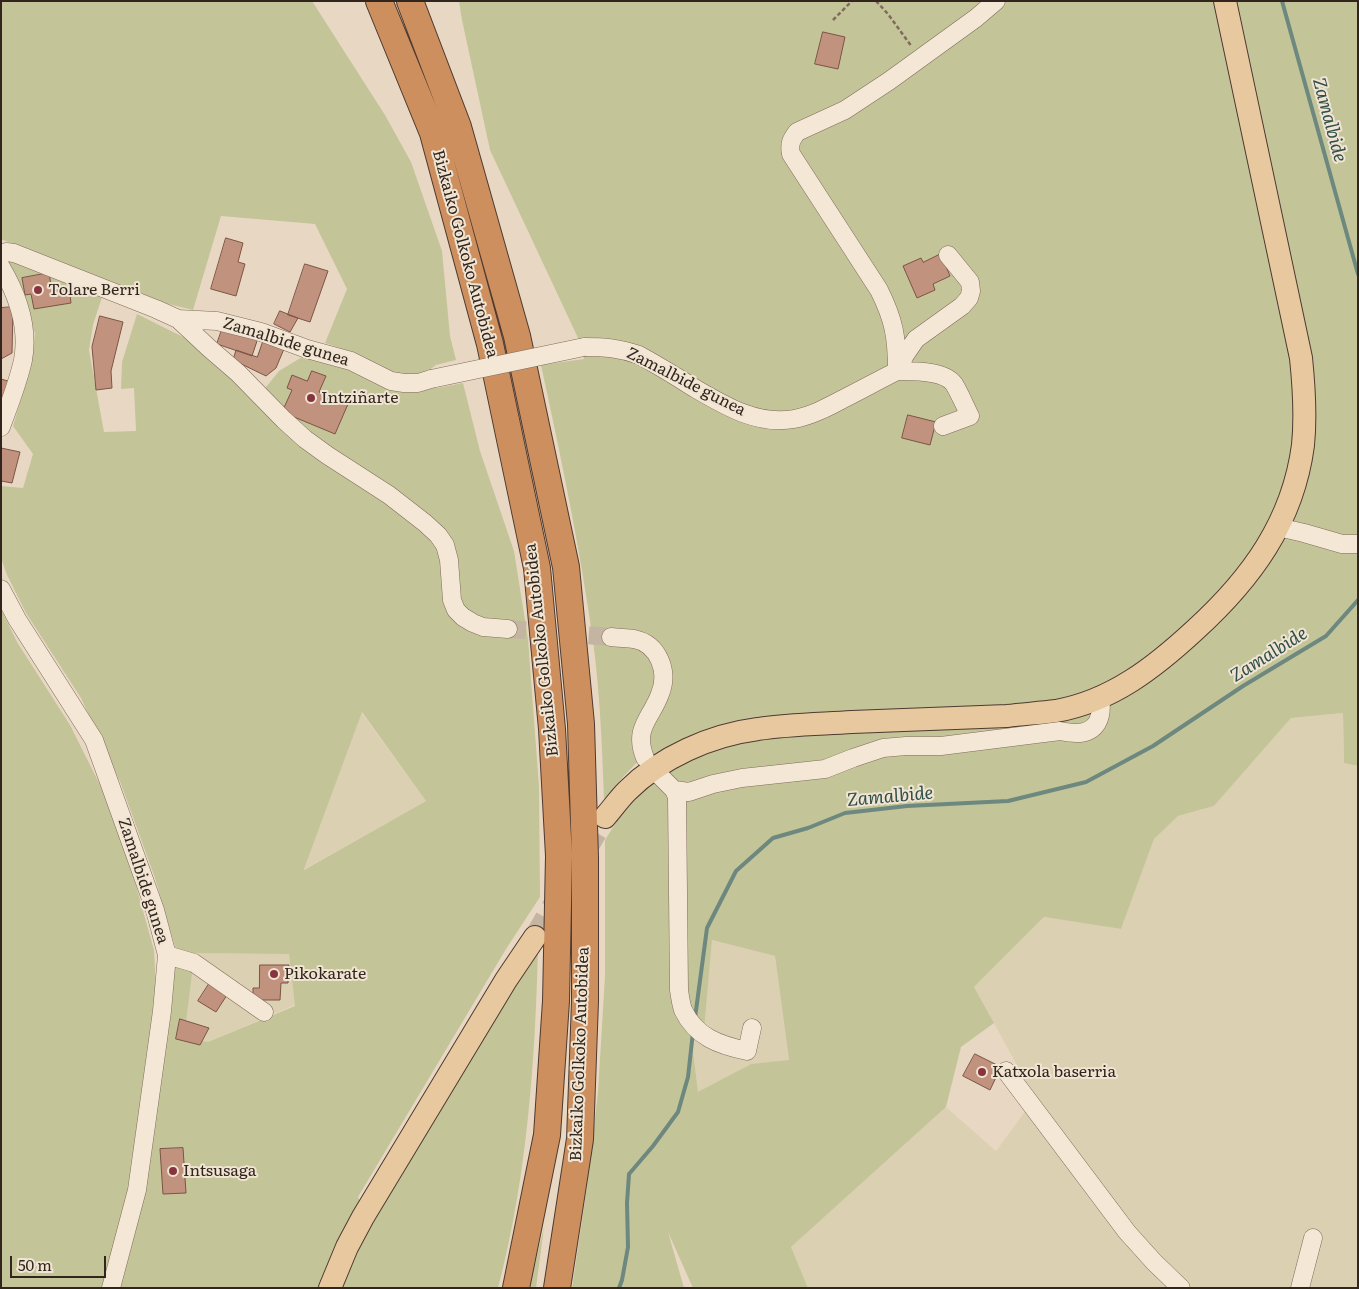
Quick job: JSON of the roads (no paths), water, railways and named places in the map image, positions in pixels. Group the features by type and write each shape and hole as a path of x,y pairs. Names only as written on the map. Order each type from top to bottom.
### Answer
{"highway":[{"name":"Bizkaiko Golkoko Autobidea","path":"379,1 433,133 490,344 537,568 552,729 560,856 556,1001 547,1136 516,1288"},
{"name":"Bizkaiko Golkoko Autobidea","path":"410,1 458,127 517,336 566,568 581,724 585,858 585,1001 580,1139 557,1288"}],"main road":[{"path":"605,817 627,791 650,772 692,748 737,732 797,725 1008,716 1058,710 1100,698 1120,688 1155,665 1206,621 1242,582 1266,550 1290,498 1302,445 1304,387 1301,358 1225,1"},
{"path":"330,1288 362,1217 501,989 535,937"}],"street":[{"path":"897,371 897,347 894,326 888,308 879,290 791,154 789,145 797,132 845,110 976,18 996,1"},
{"name":"Zamalbide gunea","path":"1,254 6,252 14,253 156,309 178,320 238,373 284,420 306,439 327,455 389,495 438,535 445,545 449,560 452,600 456,610 463,617 483,627 508,629"},
{"path":"897,371 905,355 916,340 962,306 969,298 971,291 970,282 948,255"},
{"path":"1,267 15,293 22,315 24,337 23,358 17,384 1,427"},
{"name":"Zamalbide gunea","path":"178,320 216,321 261,332 307,349 352,361 391,381 404,383 418,383 584,347 608,346 639,355 740,413 778,420 794,419 808,415 897,371"},
{"path":"897,371 923,371 939,375 953,382 970,416 943,426"},
{"path":"1278,527 1342,544 1358,544"},
{"name":"Zamalbide gunea","path":"1,589 17,619 94,740 155,910 167,955 162,1011 138,1190 111,1288"},
{"path":"611,637 635,639 655,652 661,661 664,683 643,727 641,748 645,758"},
{"path":"674,790 689,792 713,784 742,778 826,770 883,748 950,745 1060,732 1078,733 1092,729 1100,719 1102,709 1100,698"},
{"path":"658,774 674,790 677,797 679,990 683,1008 694,1027 708,1038 727,1046 746,1051 752,1028"},
{"path":"167,955 194,963 264,1012"},
{"path":"1006,1070 1127,1232 1181,1288"},
{"path":"1300,1288 1313,1238"}],"waterway":[{"name":"Zamalbide","path":"1282,1 1358,274"},
{"name":"Zamalbide","path":"695,1018 707,928 736,871 773,838 808,828 845,813 907,806 1008,801 1086,782 1153,746 1243,686 1326,636 1358,600"},
{"name":"Zamalbide","path":"619,1288 628,1247 627,1203 629,1174 678,1112 688,1077 693,1032"}],"tunnel":[{"path":"508,629 611,637"},
{"path":"535,937 605,817"}],"place":[{"name":"Tolare Berri","path":"38,290"},
{"name":"Intziñarte","path":"311,398"},
{"name":"Pikokarate","path":"274,974"},
{"name":"Katxola baserria","path":"982,1072"},
{"name":"Intsusaga","path":"173,1171"}]}
